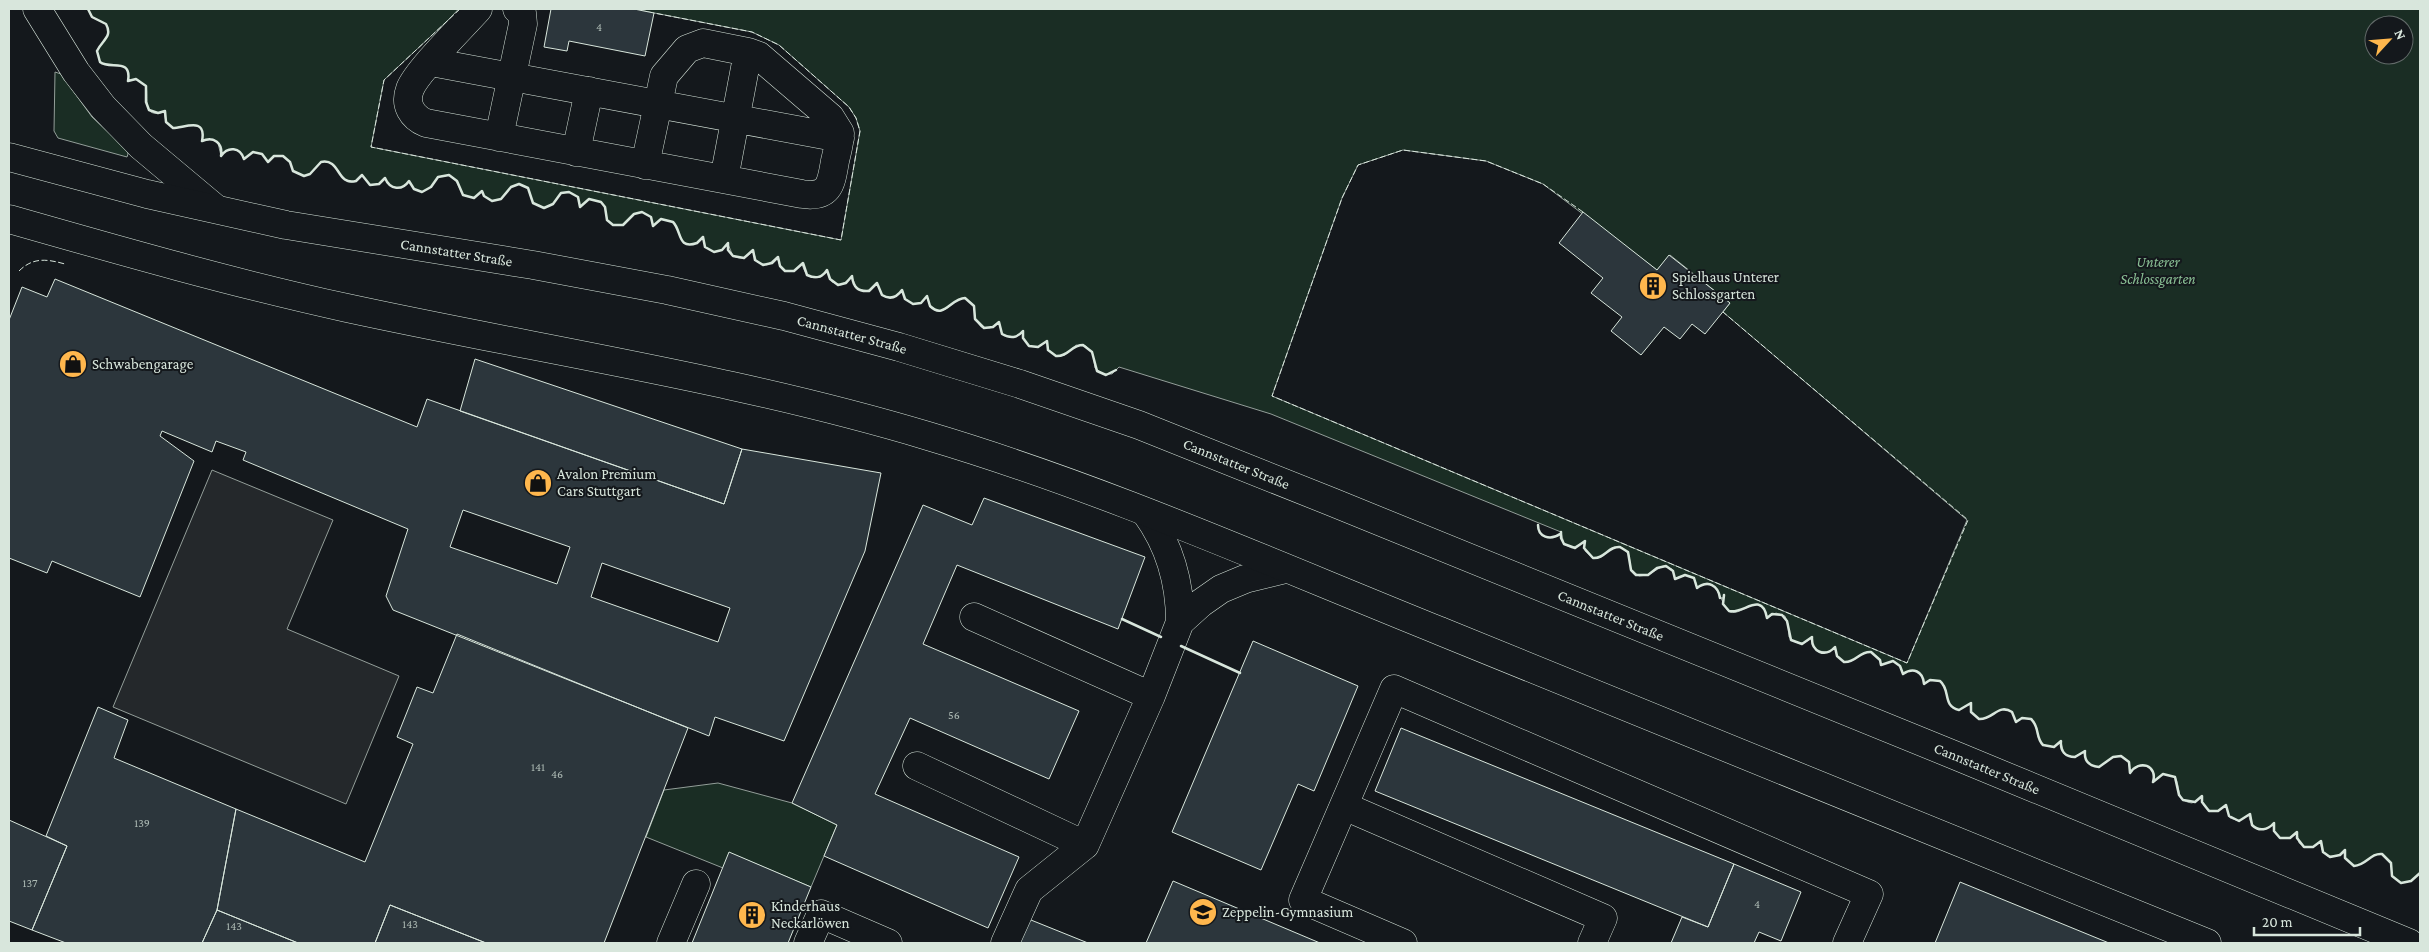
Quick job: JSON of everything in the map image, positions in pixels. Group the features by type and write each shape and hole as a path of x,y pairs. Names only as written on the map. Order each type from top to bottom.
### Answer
{"main road":[{"path":"37,9 88,89 120,126 204,201 223,212"},
{"path":"478,9 413,83 410,91 410,110 416,119 426,123 576,152 645,165 724,179 802,194 818,194 831,184 840,133 830,117 764,60 748,52 703,43 692,46 666,72 645,165"},
{"path":"499,137 523,24 522,13 517,9"},
{"path":"724,179 748,52"},
{"path":"431,62 840,138"},
{"path":"576,152 589,92"},
{"name":"Cannstatter Straße","path":"9,157 223,212 364,240 514,261 667,290 803,321 899,347 1020,384 1139,425 1332,502 1960,757 2409,943"},
{"path":"9,220 254,286 350,308 698,378 840,411 934,438 1001,460 1146,513 1286,569 1939,832 2207,943"},
{"path":"1005,943 1029,890 1085,844 1151,696 1180,622 1180,595 1176,572 1162,541 1146,513"},
{"path":"1180,622 1201,603 1221,589 1245,579 1286,569"},
{"path":"974,617 1151,696"},
{"path":"1403,943 1303,900 1394,688 1869,894 1847,943"},
{"path":"917,766 1085,844"},
{"path":"1344,806 1603,918 1592,943"},
{"path":"671,943 696,884"},
{"path":"808,943 821,914 883,942"}],"green space":[{"name":"Unterer Schlossgarten","path":"88,9 460,9 384,80 371,147 841,240 860,131 856,118 849,107 779,45 752,32 634,9 2420,9 2420,873 2411,881 2401,883 2392,876 2391,863 2382,854 2374,855 2362,864 2354,866 2345,858 2344,851 2337,856 2327,856 2322,850 2320,842 2313,847 2305,847 2299,843 2297,833 2290,838 2280,838 2274,832 2273,824 2261,829 2254,827 2249,815 2239,821 2230,818 2226,806 2218,811 2211,811 2204,807 2202,797 2192,803 2187,802 2179,793 2175,777 2163,774 2153,782 2154,774 2148,766 2137,766 2130,773 2129,762 2121,756 2113,757 2099,767 2093,766 2085,758 2084,752 2073,757 2064,754 2061,742 2054,747 2043,745 2039,739 2036,725 2031,719 2022,718 2016,722 2012,712 2003,709 1984,719 1979,719 1971,712 1970,704 1959,710 1950,705 1945,688 1940,681 1931,680 1924,684 1920,673 1910,671 1903,674 1900,666 1893,661 1881,665 1880,659 1871,652 1867,652 1852,661 1844,662 1837,656 1835,647 1829,652 1817,651 1813,646 1812,637 1803,643 1792,640 1789,637 1785,616 1776,613 1767,618 1761,605 1756,604 1740,611 1730,612 1718,591 1710,583 1697,588 1695,580 1690,576 1687,575 1675,579 1672,569 1663,566 1648,575 1639,576 1631,570 1629,555 1623,548 1614,547 1601,557 1593,558 1585,551 1584,542 1572,548 1564,544 1561,532 1271,414 1119,367 1112,374 1103,374 1095,368 1093,354 1086,346 1076,345 1065,355 1056,356 1048,350 1047,341 1038,347 1029,346 1023,338 1023,332 1013,337 1002,334 999,322 990,328 981,327 975,319 974,305 965,298 957,300 946,309 938,311 930,306 927,297 921,303 913,304 905,299 902,291 893,297 882,295 877,284 868,290 857,289 852,277 841,285 832,282 827,271 821,277 809,276 806,274 802,264 794,271 785,271 780,266 777,257 767,265 757,262 753,251 744,258 739,258 733,256 728,244 722,250 714,252 705,247 703,237 697,243 686,244 683,242 673,222 661,219 653,226 651,217 642,212 634,214 623,225 613,225 607,220 605,207 601,202 589,199 580,207 578,197 569,192 561,193 553,204 544,208 533,203 528,188 519,184 511,187 501,199 492,201 484,196 482,191 474,198 463,195 456,181 449,175 438,177 431,187 422,192 414,189 409,182 396,188 387,183 385,179 379,184 370,185 362,175 355,181 350,182 345,180 328,162 321,162 310,174 304,176 293,171 290,162 283,156 274,156 268,162 262,154 253,152 244,159 240,152 230,149 221,156 218,143 213,139 202,141 203,134 198,126 173,128 166,122 164,112 152,113 148,106 146,86 136,79 128,81 127,69 100,62 97,51 108,35 106,24 92,17","holes":["1403,150 1486,161 1543,184 1657,270 1670,255 1730,303 1723,312 1967,520 1907,663 1272,396 1342,198 1358,165"]},
{"path":"55,72 61,74 92,117 127,150 127,157 58,138 54,131"},
{"path":"718,783 792,803 837,825 811,887 730,853 723,868 646,837 664,790"}],"shaded area":[{"path":"212,470 333,520 287,629 399,676 346,804 113,707"}],"building":[{"path":"551,9 634,9 654,13 645,56 569,41 567,51 544,47"},
{"name":"Spielhaus Unterer Schlossgarten","path":"1583,212 1657,270 1669,255 1730,303 1705,334 1692,324 1680,339 1664,327 1641,355 1611,331 1622,317 1591,293 1603,278 1559,243"},
{"path":"55,279 417,427 427,399 724,504 742,449 881,473 865,551 784,741 715,717 709,736 393,610 386,596 408,529 243,460 246,452 216,441 212,452 162,431 160,436 194,461 140,597 52,561 47,573 9,558 9,320 22,287 47,297","holes":["463,510 570,547 557,584 450,547","602,563 730,608 718,642 591,597"]},
{"path":"475,359 742,449 724,504 460,411"},
{"path":"984,498 1145,557 1118,629 957,565 923,644 1079,711 1049,779 910,718 875,794 1019,857 988,928 824,856 837,825 792,803 923,505 972,525"},
{"path":"457,634 688,728 604,943 486,943 390,905 375,943 298,943 217,910 236,809 365,862 413,744 397,737 417,687 433,693"},
{"path":"1253,641 1358,686 1314,791 1298,784 1261,870 1172,832"},
{"path":"98,707 128,720 114,758 236,809 217,910 202,943 66,943 32,930 67,846 46,836"},
{"path":"1401,728 1734,864 1708,927 1375,791"},
{"path":"9,820 67,846 32,930 9,921"},
{"name":"Kinderhaus Neckarlöwen","path":"729,852 811,887 788,943 692,943"},
{"path":"1734,864 1801,892 1781,941 1759,932 1754,943 1671,943 1682,917 1708,927"},
{"name":"Zeppelin-Gymnasium","path":"1173,881 1320,943 1146,943"},
{"path":"1960,882 2109,943 1935,943"},
{"path":"390,905 486,943 375,943"},
{"path":"217,910 298,943 202,943"},
{"path":"1026,918 1088,943 1015,943"}],"fence":[{"path":"460,9 384,80 371,147 841,240 860,131 856,118 849,107 779,45 752,32 654,13"},
{"path":"1583,212 1543,184 1486,161 1403,150 1358,165 1342,198 1272,396 1907,663 1968,520 1723,312"},
{"path":"19,271 24,266 40,260 65,264"}],"wall":[{"path":"88,9 92,17 106,24 108,28 108,35 97,51 100,62 127,69 128,81 136,79 146,86 146,102 149,110 158,113 165,111 166,122 173,128 198,126 203,133 202,141 210,139 217,142 221,147 221,156 230,149 240,152 244,159 253,152 262,154 268,162 274,156 283,156 290,162 293,171 304,176 310,174 321,162 327,162 332,164 345,180 356,181 362,175 370,185 379,184 385,178 390,185 396,188 400,188 409,181 414,189 422,192 431,187 438,177 449,175 457,181 463,195 474,198 482,191 484,196 492,201 501,199 511,187 519,184 528,188 533,203 544,208 553,204 561,193 569,192 578,197 580,207 589,199 601,202 605,207 607,220 613,225 623,225 634,214 642,212 651,217 653,226 661,219 673,222 683,242 686,244 697,243 703,237"},
{"path":"703,237 705,247 714,252 722,250 728,243 728,250 733,256 744,258 753,250 755,260 763,265 772,263 778,257 780,266 785,271 794,271 803,263 807,275 819,277 827,270 830,279 838,285 846,283 852,276 855,286 859,290 869,291 877,283 882,295 893,297 902,290 905,299 913,304 921,303 927,296 930,306 939,311 965,298 974,306 975,319 984,328 993,327 999,322 1002,334 1005,336 1014,337 1023,331 1023,338 1029,346 1038,347 1047,341 1048,350 1056,356 1064,355 1075,347 1083,345 1092,352 1097,371 1106,375 1116,370"},
{"path":"1538,525 1540,532 1545,537 1560,534"},
{"path":"1561,532 1564,544 1575,548 1585,541 1584,548 1593,558 1601,557 1612,548 1620,547 1628,552 1631,570 1636,575 1648,575 1657,568 1666,566 1673,571 1675,579 1685,575 1694,578 1697,588 1705,584 1712,585 1717,590 1720,598"},
{"path":"1724,595 1723,604 1729,611 1756,605 1761,606 1765,610 1767,618 1772,614 1782,615 1787,621 1791,640 1802,644 1812,637 1816,650 1823,653 1835,647 1837,656 1844,662 1852,661 1863,653 1871,652 1880,660 1881,665 1893,661 1900,666 1903,674 1917,671 1922,676 1924,684 1930,680 1940,681 1945,689 1950,705 1959,710 1971,703 1971,712 1979,719 1984,719 2003,709 2012,712 2016,722 2022,718 2031,719 2036,725 2039,739 2043,745 2054,747 2061,741 2062,750 2068,756 2075,757 2085,751 2085,758 2088,762 2099,767 2113,757 2121,756 2129,762 2130,773 2138,766 2143,765 2150,768 2153,771 2153,782 2163,774 2175,777 2179,795 2183,800 2195,802 2202,796 2202,802 2209,811 2218,811 2226,805 2229,816 2239,821 2250,814 2252,825 2258,829 2266,829 2274,823 2274,831 2280,838 2290,838 2297,832 2297,838 2304,847 2313,847 2321,841 2323,852 2330,857 2340,855 2345,850 2345,858 2354,866 2362,864 2374,855 2382,854 2391,863 2392,876 2401,883 2411,881 2420,873"},
{"path":"1122,619 1161,637"},
{"path":"1181,646 1240,673"}],"place":[{"name":"Spielhaus Unterer Schlossgarten","path":"1653,286"},
{"name":"Schwabengarage","path":"73,364"},
{"name":"Avalon Premium Cars Stuttgart","path":"538,483"},
{"name":"Zeppelin-Gymnasium","path":"1203,912"},
{"name":"Kinderhaus Neckarlöwen","path":"752,915"}]}
